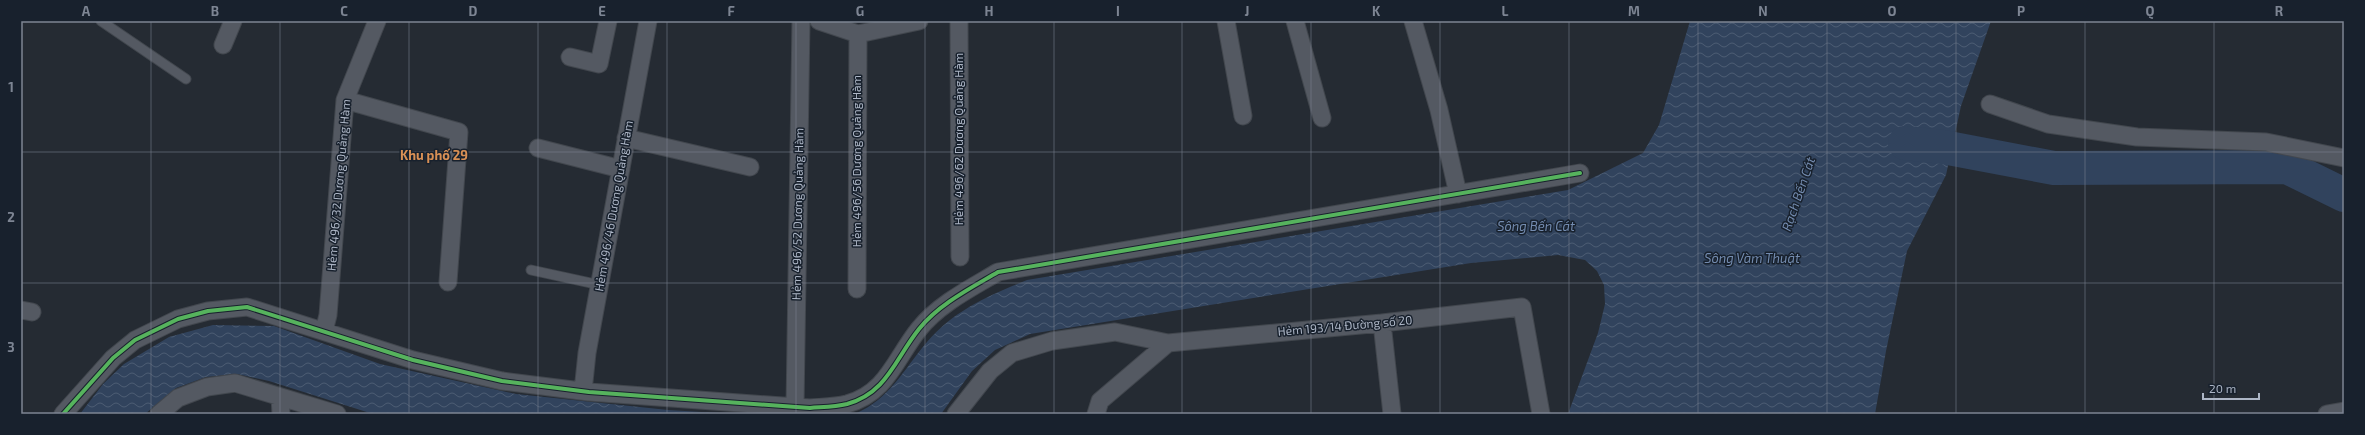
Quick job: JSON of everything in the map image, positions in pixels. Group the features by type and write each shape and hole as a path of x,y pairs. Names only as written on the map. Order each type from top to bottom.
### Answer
{"street":[{"path":"223,45 233,21"},
{"name":"Hẻm 496/32 Dương Quảng Hàm","path":"324,331 328,315 345,100 377,21"},
{"path":"570,57 599,64 608,21"},
{"name":"Hẻm 496/46 Dương Quảng Hàm","path":"583,391 587,352 648,21"},
{"name":"Hẻm 496/52 Dương Quảng Hàm","path":"795,407 801,21"},
{"path":"819,21 858,34 919,21"},
{"name":"Hẻm 496/62 Dương Quảng Hàm","path":"959,21 960,257"},
{"path":"1226,21 1243,116"},
{"path":"1295,21 1322,118"},
{"path":"1413,21 1439,110 1458,194"},
{"name":"Hẻm 496/56 Dương Quảng Hàm","path":"857,289 858,34"},
{"path":"345,100 459,132 448,282"},
{"path":"1990,104 2048,124 2137,137 2266,142 2344,158"},
{"path":"626,138 750,167"},
{"path":"538,148 621,169"},
{"path":"63,414 113,358 135,340 178,319 208,311 247,307 413,360 502,381 583,391 795,407 846,404 872,394 888,376 919,329 952,300 998,272 1580,173"},
{"name":"Hẻm 193/14 Đường số 20","path":"956,414 990,371 1012,353 1052,341 1115,332 1168,343 1382,323 1522,307 1541,414"},
{"path":"1382,323 1392,414"},
{"path":"1096,414 1100,401 1168,343"},
{"path":"158,414 178,398 207,386 235,383 260,389 280,397 337,414"},
{"path":"280,397 281,414"},
{"path":"2327,414 2344,411"}],"lane":[{"path":"102,21 186,79"},
{"path":"531,270 600,285"}],"water":[{"name":"Sông Vàm Thuật","path":"1690,21 1991,21 1961,106 1946,175 1907,251 1886,351 1875,414 1568,414 1598,333 1605,304 1604,285 1597,271 1585,260 1558,255 1471,263 1030,334 995,350 972,371 941,414 855,414 878,400 887,392 927,342 949,321 961,312 986,298 1027,280 1568,190 1643,153 1659,125"},
{"path":"213,325 274,326 380,364 516,394 668,410 735,414 373,414 269,381 237,374 206,377 176,388 145,414 80,414 103,384 124,364 169,337"}],"waterway":[{"path":"1905,143 1943,147 2054,168 2287,167 2344,195"}],"cycle path":[{"path":"63,414 113,358 135,340 178,319 208,311 247,307 413,360 502,381 589,392 810,408 838,406 861,399 872,392 889,374 911,340 927,320 966,290 998,272 1580,173"}],"district":[{"name":"Khu phố 29","path":"434,155"}],"water label":[{"name":"Rạch Bến Cát","path":"1798,194"},
{"name":"Sông Bến Cát","path":"1536,226"}]}
